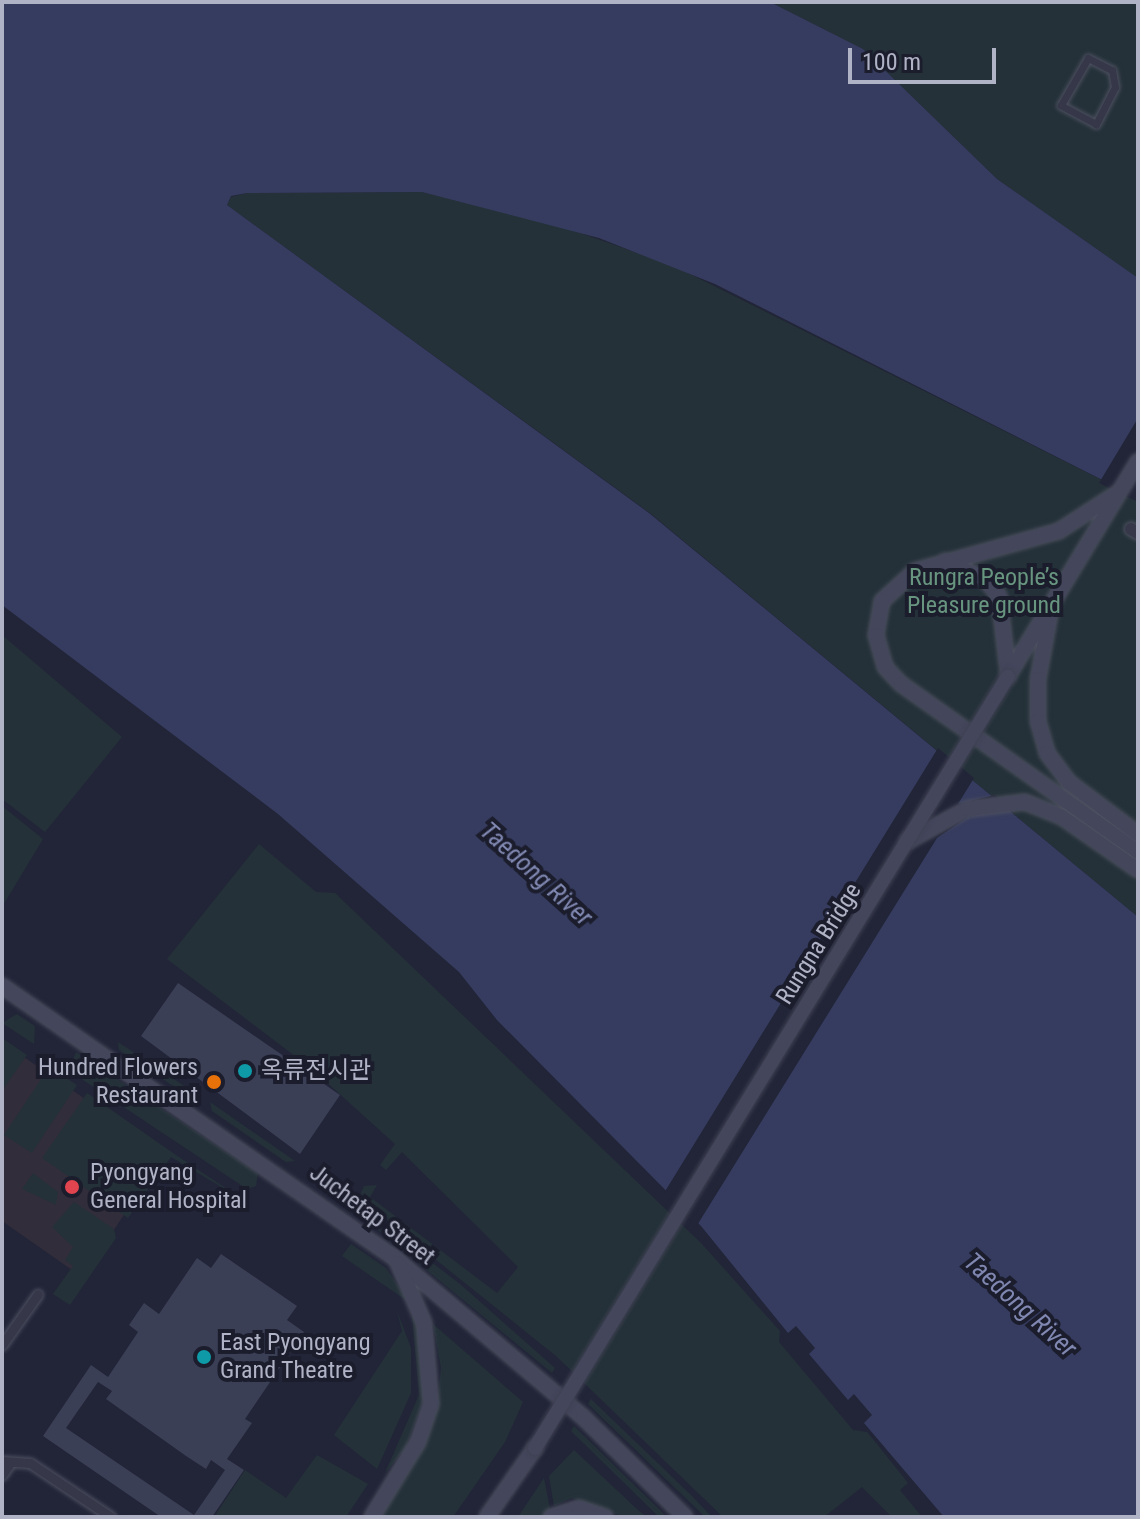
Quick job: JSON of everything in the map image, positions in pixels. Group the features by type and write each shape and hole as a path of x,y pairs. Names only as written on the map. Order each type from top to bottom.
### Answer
{"main road":[{"name":"Rungna Bridge","path":"487,1517 535,1448 1138,461"},
{"path":"1119,492 1071,527 944,561 893,587 877,617 879,651 901,684 1138,852"},
{"path":"944,561 986,580 999,596 1008,629 1008,676"},
{"path":"1052,603 1037,690 1047,753 1070,783 1138,834"},
{"path":"908,841 967,809 1025,802 1062,817 1138,870"},
{"name":"Juchetap Street","path":"2,986 396,1259 583,1417 685,1517"},
{"path":"372,1517 427,1422 434,1381 424,1323 396,1259"},
{"path":"424,1323 437,1305 450,1303"},
{"path":"551,1517 579,1508 605,1517"}],"street":[{"path":"1088,58 1112,70 1115,87 1096,124 1061,105 1088,58"},
{"path":"2,1345 38,1294"},
{"path":"2,1475 5,1463 30,1463 111,1517"}],"shaded area":[{"name":"Pyongyang General Hospital","path":"2,1042 165,1154 82,1277 2,1221"}],"green space":[{"path":"770,2 1138,2 1138,278 997,179 863,49"},
{"name":"Rungra People’s Pleasure ground","path":"422,192 560,226 672,265 1138,498 1138,917 650,513 227,205 231,197 247,193"},
{"path":"2,635 122,737 45,832 2,799"},
{"path":"2,806 43,839 2,907"},
{"path":"259,844 316,892 335,893 701,1243 780,1331 779,1342 853,1430 867,1432 877,1444 908,1483 900,1490 922,1517 892,1517 862,1487 824,1517 723,1517 556,1356 359,1198 364,1186 377,1185 370,1197 497,1293 518,1267 402,1152 386,1170 380,1165 395,1144 312,1069 167,959"},
{"path":"17,1014 35,1026 34,1044 2,1023"},
{"path":"2,1038 27,1055 2,1091"},
{"path":"118,1042 201,1097 191,1098 119,1050"},
{"path":"76,1052 258,1173 256,1186 247,1189 68,1070"},
{"path":"49,1067 77,1085 32,1153 4,1135"},
{"path":"87,1093 245,1201 171,1157 128,1218 42,1158"},
{"path":"210,1102 295,1161 286,1162 212,1111"},
{"path":"33,1173 58,1192 56,1205 22,1189"},
{"path":"74,1202 114,1229 116,1238 70,1305 53,1294 73,1266 65,1260 73,1247 52,1227"},
{"path":"354,1203 460,1284 555,1368 552,1373 355,1211"},
{"path":"351,1244 386,1268 410,1303 342,1256"},
{"path":"397,1311 411,1348 411,1393 377,1469 334,1435 402,1331"},
{"path":"412,1315 421,1329 425,1396 406,1448 385,1473 419,1395"},
{"path":"433,1324 523,1402 505,1442 453,1517 377,1517 425,1442 436,1411 441,1368"},
{"path":"591,1399 712,1517 705,1517 588,1404"},
{"path":"574,1426 667,1517 659,1517 571,1431"},
{"path":"574,1450 647,1517 624,1517 572,1498 554,1506 549,1476"},
{"path":"317,1455 368,1484 346,1517 214,1517 245,1470 286,1498"},
{"path":"544,1478 550,1509 542,1517 518,1517"}],"water":[{"name":"Taedong River","path":"2,2 770,2 863,49 997,179 1138,278 1138,498 715,284 599,238 422,192 247,193 231,196 227,205 649,513 1138,917 1138,1517 944,1517 864,1423 872,1415 854,1394 848,1400 809,1354 815,1348 796,1326 788,1333 701,1226 497,1020 459,972 278,814 2,605"}],"pier":[{"path":"1138,418 1138,502 1099,483"},
{"path":"938,748 974,778 958,804 995,795 1011,808 968,817 937,838 696,1227 664,1193"}],"building":[{"name":"옥류전시관","path":"178,983 340,1095 300,1154 141,1036"},
{"name":"East Pyongyang Grand Theatre","path":"221,1254 297,1306 287,1320 304,1332 245,1419 252,1423 227,1459 244,1470 212,1517 161,1517 43,1436 91,1365 108,1377 138,1332 129,1325 144,1303 159,1314 197,1258 211,1268","holes":["98,1382 112,1391 106,1399 186,1456 206,1469 211,1460 225,1470 194,1515 66,1428"]}],"place":[{"name":"옥류전시관","path":"245,1071"},
{"name":"Hundred Flowers Restaurant","path":"214,1082"},
{"name":"Pyongyang General Hospital","path":"72,1187"},
{"name":"East Pyongyang Grand Theatre","path":"204,1357"}]}
